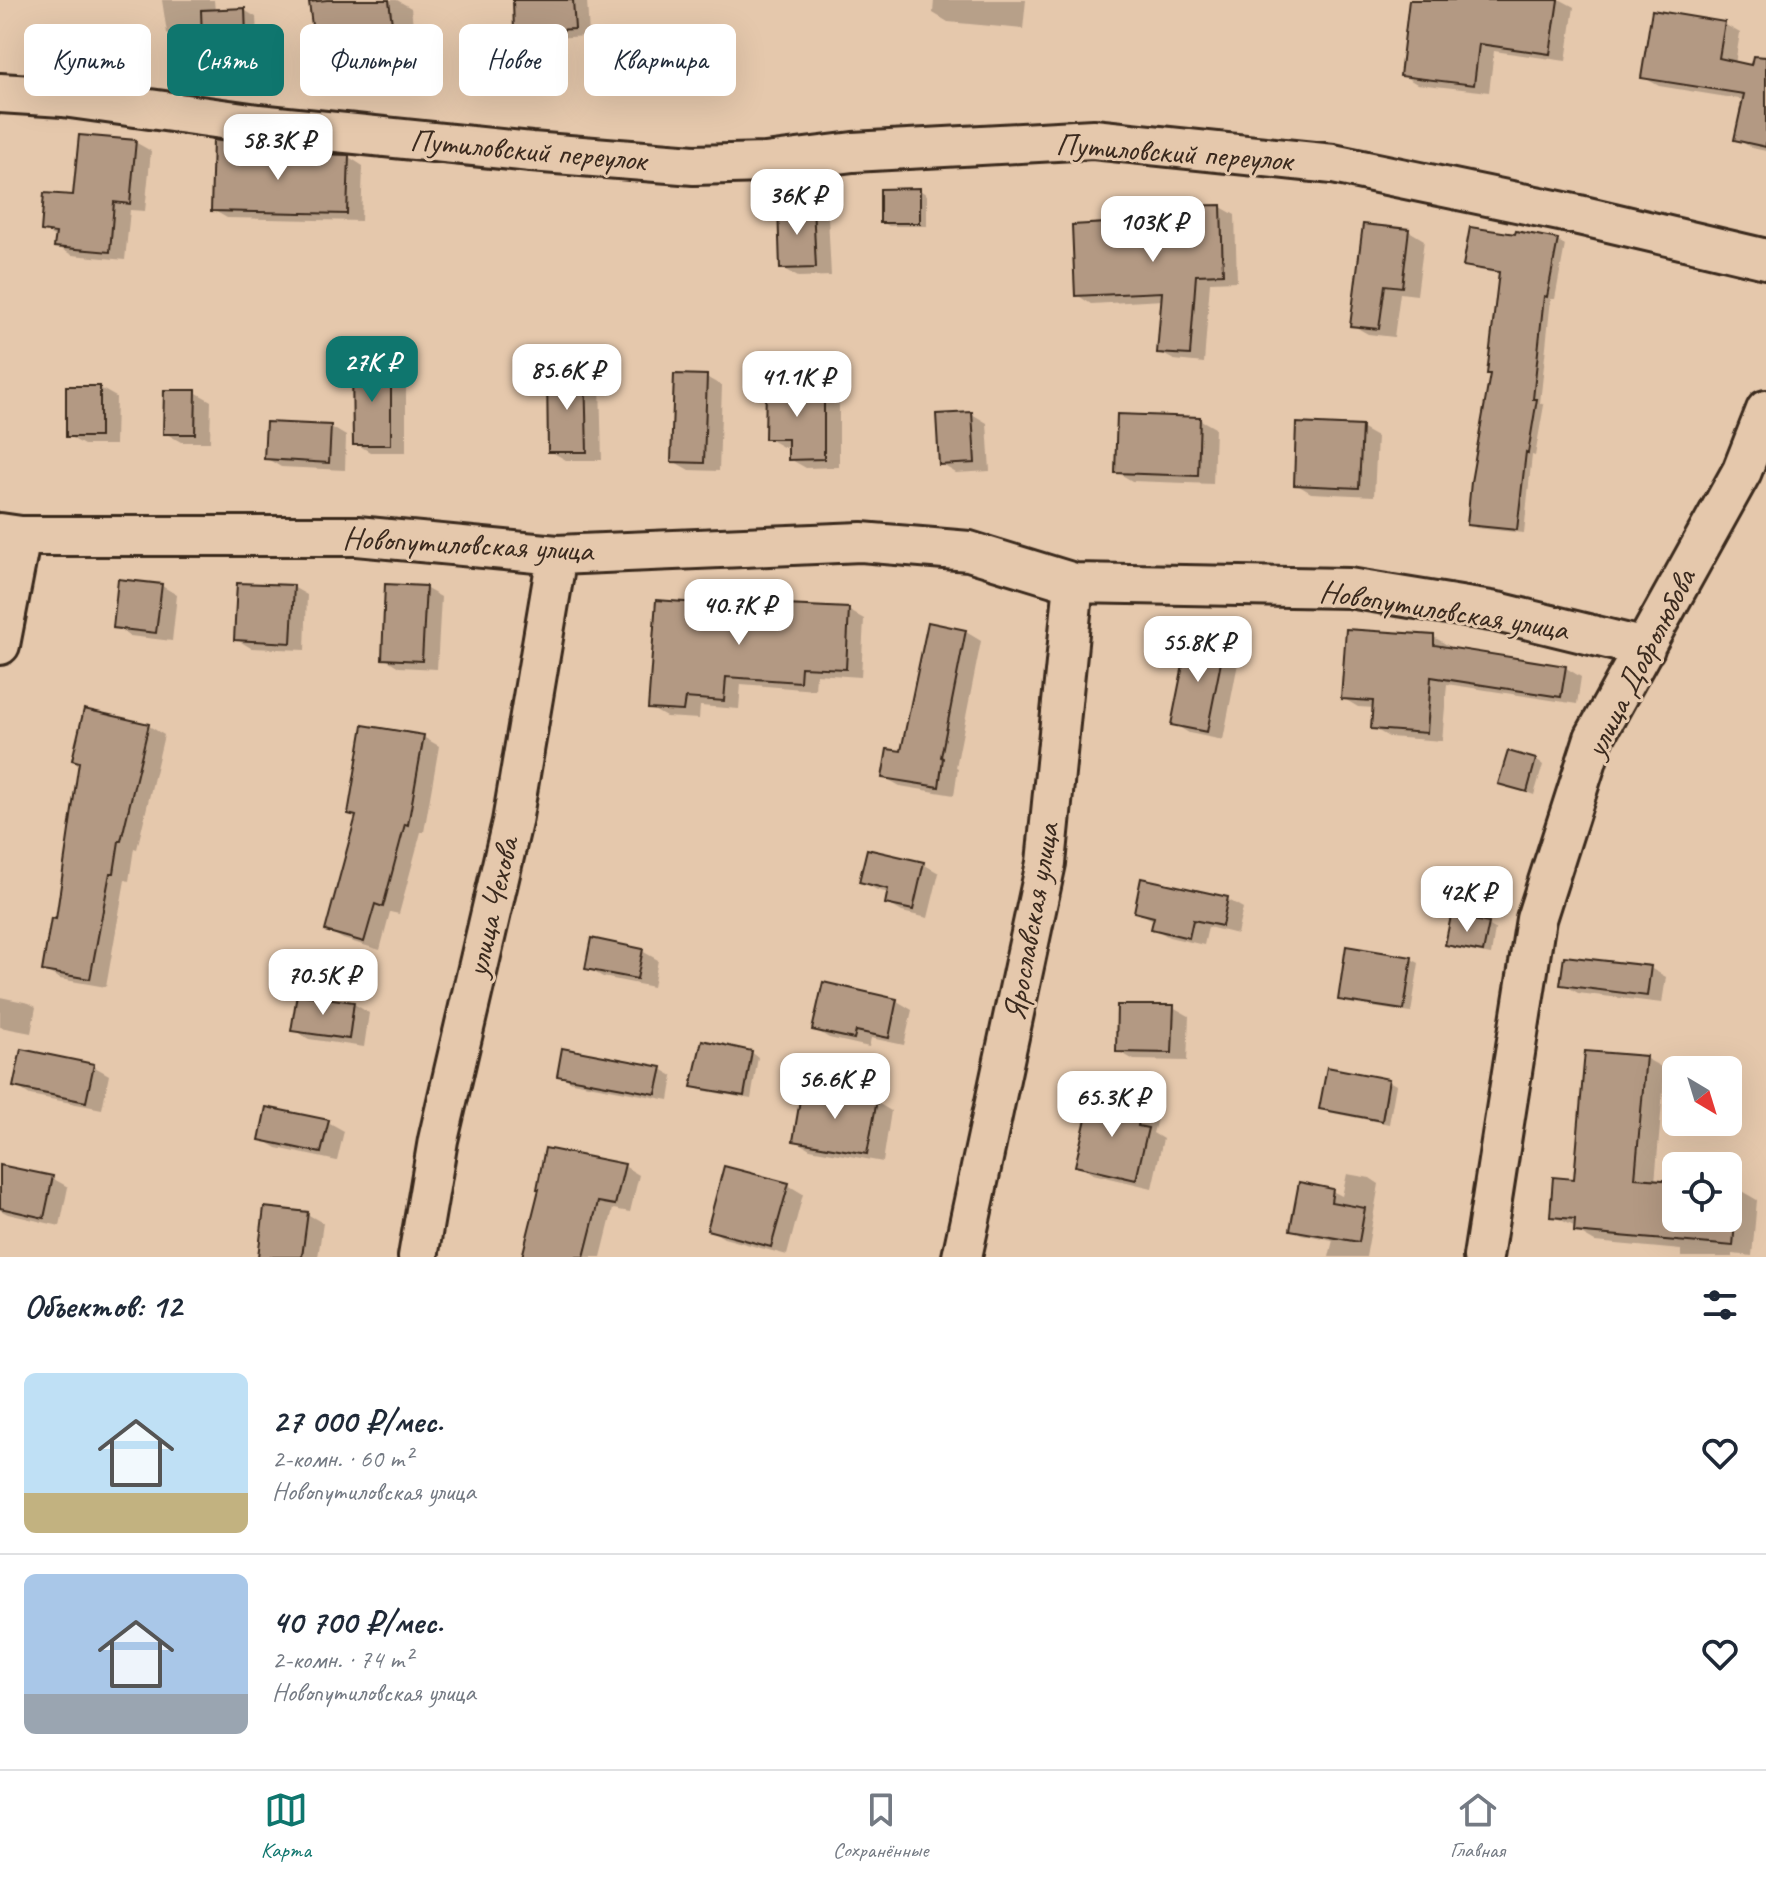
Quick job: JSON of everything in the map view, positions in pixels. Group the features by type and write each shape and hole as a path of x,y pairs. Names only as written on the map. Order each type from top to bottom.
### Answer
{"street":[{"name":"Путиловский переулок","path":"0,93 63,97 274,125 531,152 694,165 765,163 853,152 1093,139 1333,164 1579,215 1766,259"},
{"name":"улица Добролюбова","path":"1483,1257 1536,919 1594,738 1742,471 1766,410"},
{"name":"Новопутиловская улица","path":"10,535 357,536 557,555 861,542 969,551 1074,583 1349,588 1497,612 1645,648"},
{"path":"0,645 10,535"},
{"name":"улица Чехова","path":"418,1257 438,1140 512,822 557,555"},
{"name":"Ярославская улица","path":"962,1257 1046,863 1074,583"}],"building":[{"path":"389,0 392,24 312,24 309,2"},
{"path":"513,0 573,0 575,29 568,29 568,24 514,24"},
{"path":"1409,0 1558,0 1550,54 1479,44 1474,85 1400,76"},
{"path":"245,8 246,24 201,24 201,10"},
{"path":"1652,10 1725,22 1719,58 1751,65 1753,56 1766,57 1766,147 1734,140 1744,94 1641,78"},
{"path":"79,135 136,140 130,204 114,202 110,252 54,247 56,233 41,231 44,193 73,195"},
{"path":"213,140 243,144 243,152 349,155 347,214 211,211"},
{"path":"920,188 920,223 880,223 880,189"},
{"path":"813,205 816,268 780,269 778,206"},
{"path":"1221,205 1223,274 1196,275 1190,355 1157,353 1162,292 1075,296 1072,225 1177,219 1177,206"},
{"path":"1363,224 1409,229 1402,287 1385,285 1379,329 1350,326"},
{"path":"1470,227 1558,239 1547,297 1544,296 1533,399 1537,399 1526,452 1517,530 1467,525 1471,482 1490,374 1487,374 1499,272 1463,266"},
{"path":"352,364 391,364 391,445 353,445"},
{"path":"585,372 587,452 548,452 547,373"},
{"path":"674,374 707,375 704,463 671,462"},
{"path":"766,385 824,385 824,459 788,460 788,439 765,439"},
{"path":"66,386 100,386 100,437 66,437"},
{"path":"164,390 196,390 195,434 163,434"},
{"path":"972,412 975,463 939,465 936,414"},
{"path":"1117,414 1200,417 1198,476 1115,473"},
{"path":"266,422 331,425 329,463 264,459"},
{"path":"1296,423 1362,426 1359,488 1294,485"},
{"path":"118,579 162,584 156,633 113,628"},
{"path":"237,583 294,585 291,643 234,640"},
{"path":"385,584 426,586 422,661 382,659"},
{"path":"656,600 741,606 741,603 849,608 846,669 801,667 800,682 726,677 724,701 685,698 683,711 648,709"},
{"path":"928,622 966,630 941,757 939,787 882,778 887,749 901,751"},
{"path":"1346,629 1434,635 1434,645 1566,666 1561,697 1431,677 1427,733 1371,729 1373,701 1341,699"},
{"path":"1189,635 1225,642 1207,732 1171,725"},
{"path":"84,709 149,724 119,841 114,873 110,873 90,979 42,971 51,918 56,919 79,762 72,760"},
{"path":"363,725 424,735 408,825 405,824 383,907 375,904 364,942 325,931 356,816 348,814"},
{"path":"1508,751 1536,759 1527,792 1498,784"},
{"path":"867,849 924,862 913,910 885,904 888,889 859,882"},
{"path":"1141,878 1228,897 1222,926 1193,920 1189,938 1151,929 1154,917 1134,912"},
{"path":"1451,916 1489,923 1483,952 1445,945"},
{"path":"591,938 643,949 637,979 585,969"},
{"path":"1346,946 1412,957 1404,1010 1338,1000"},
{"path":"1564,956 1651,966 1647,996 1560,985"},
{"path":"823,982 897,999 889,1038 856,1031 854,1039 812,1030"},
{"path":"297,994 354,1002 349,1039 291,1031"},
{"path":"1117,1005 1174,1005 1172,1053 1116,1052"},
{"path":"702,1040 752,1051 744,1096 691,1087"},
{"path":"562,1048 662,1067 656,1094 557,1076"},
{"path":"21,1049 94,1064 86,1102 13,1087"},
{"path":"1585,1051 1646,1056 1635,1178 1662,1180 1662,1232 1734,1232 1733,1246 1574,1232 1575,1219 1550,1217 1553,1177 1574,1179"},
{"path":"1327,1067 1389,1079 1382,1121 1319,1109"},
{"path":"802,1088 877,1100 867,1154 793,1141"},
{"path":"1091,1097 1142,1108 1138,1126 1148,1128 1136,1180 1075,1166"},
{"path":"266,1107 329,1120 321,1153 259,1140"},
{"path":"545,1148 625,1164 615,1205 598,1202 584,1257 522,1257 539,1189"},
{"path":"0,1165 53,1176 44,1218 0,1208"},
{"path":"724,1166 789,1183 771,1247 707,1230"},
{"path":"1299,1182 1333,1189 1331,1202 1365,1208 1359,1242 1290,1230"},
{"path":"264,1207 308,1212 302,1257 258,1257"}]}
